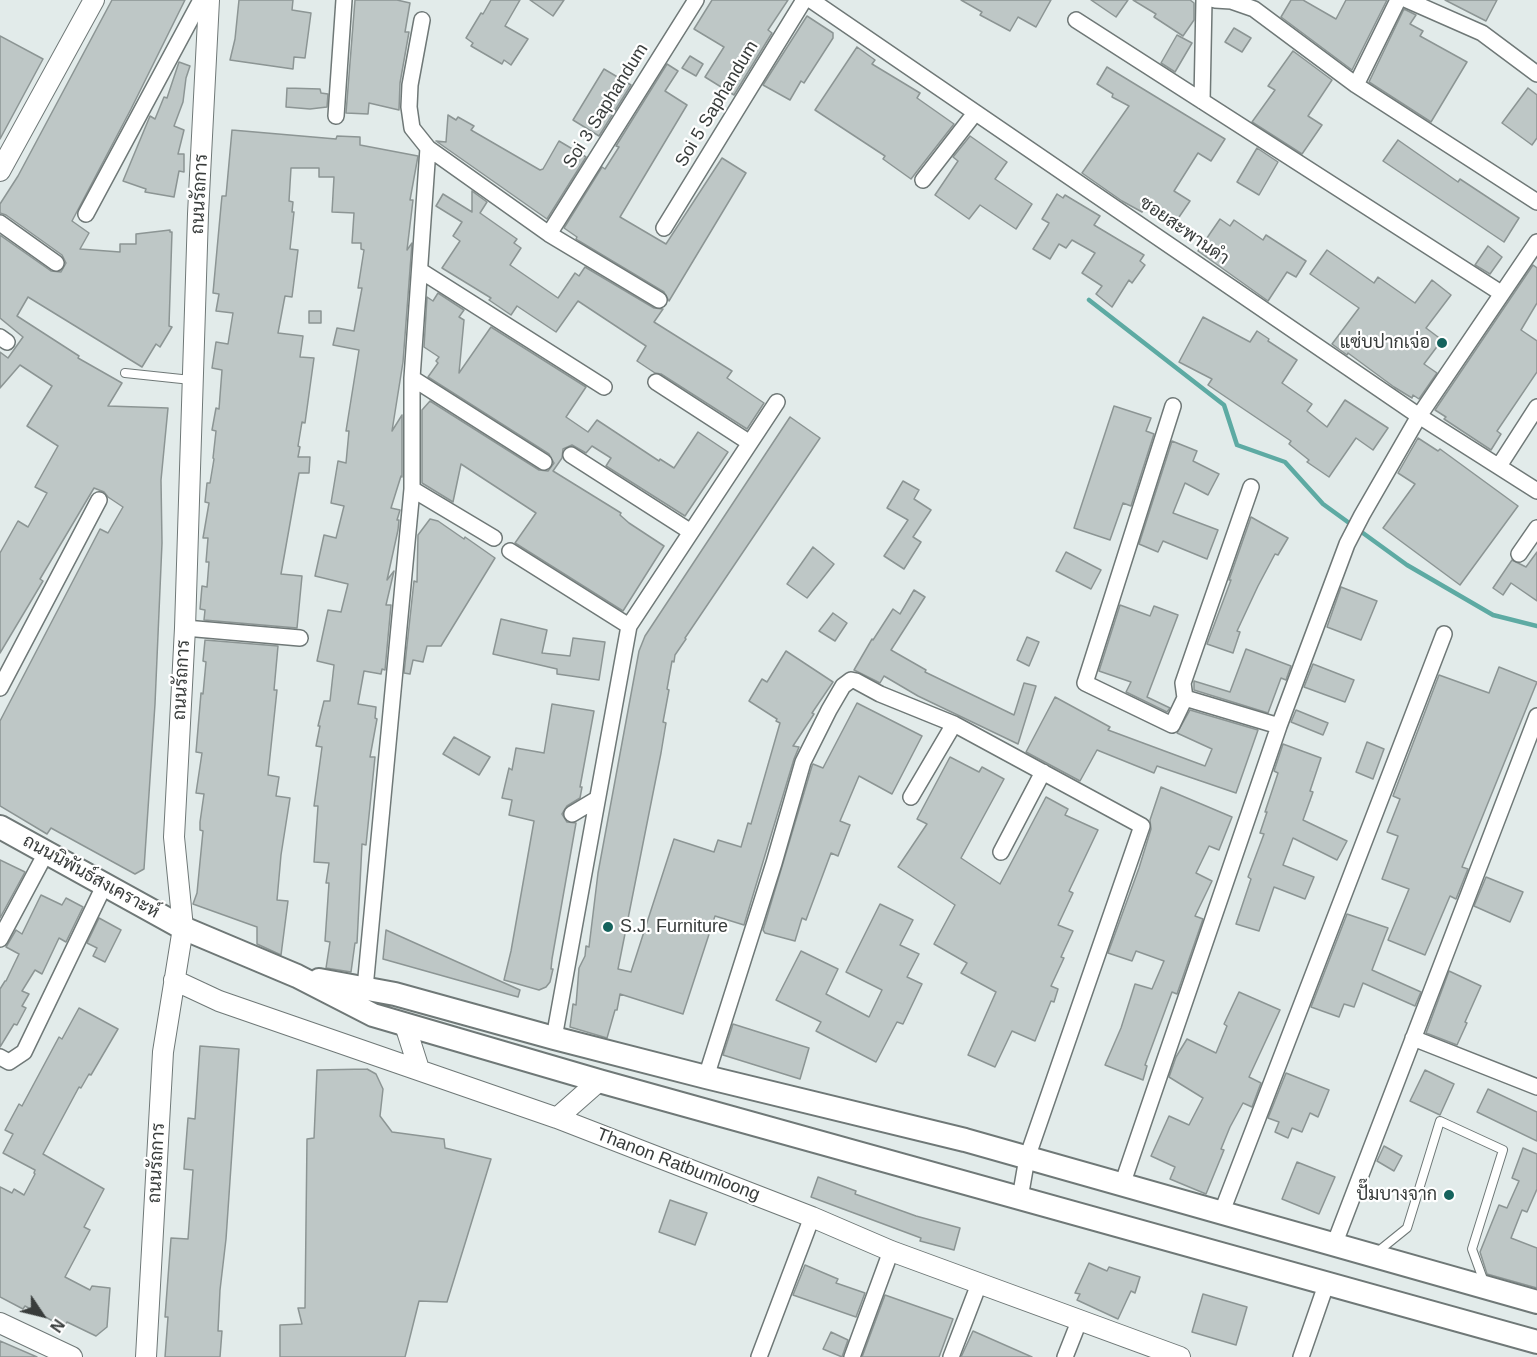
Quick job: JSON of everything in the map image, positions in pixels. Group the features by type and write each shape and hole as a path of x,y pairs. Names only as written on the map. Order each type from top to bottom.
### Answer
{"main road":[{"name":"ถนนนิพันธ์สงเคราะห์","path":"0,827 183,928 297,976"},
{"path":"297,976 366,988 706,1077 954,1137 1537,1302"},
{"path":"297,976 373,1015 405,1025 1326,1285 1537,1342"}],"street":[{"path":"0,171 94,0"},
{"path":"86,214 201,0"},
{"name":"ถนนรัถการ","path":"146,1357 163,1052 183,928 174,837 185,628 198,214 209,0"},
{"path":"336,116 344,0"},
{"name":"Soi 3 Saphandum","path":"549,234 696,0"},
{"name":"Soi 5 Saphandum","path":"664,228 804,0"},
{"name":"ซอยสะพานดำ","path":"811,0 1419,416 1537,491"},
{"path":"1202,101 1204,0"},
{"path":"1215,0 1231,1 1254,9 1356,85 1537,202"},
{"path":"1356,85 1398,0"},
{"path":"1407,0 1482,33 1537,74"},
{"path":"422,20 410,85 409,107 412,128 428,148 549,234 659,300"},
{"path":"1076,20 1501,293"},
{"path":"923,180 975,113"},
{"path":"366,988 412,489 412,378 428,148"},
{"path":"0,223 56,263"},
{"path":"1122,1185 1279,726 1347,544 1419,416 1537,243"},
{"path":"421,271 604,387"},
{"path":"412,378 544,462"},
{"path":"656,382 750,443"},
{"path":"554,1038 629,626 777,402"},
{"path":"1173,405 1085,683 1172,725 1185,698 1183,682 1251,487"},
{"path":"1499,466 1537,407"},
{"path":"571,455 691,532"},
{"path":"412,489 494,538"},
{"path":"0,688 99,500"},
{"path":"1519,554 1537,528"},
{"path":"510,550 629,626"},
{"path":"185,628 300,638"},
{"path":"1221,1214 1444,633"},
{"path":"706,1077 774,863 803,762 843,686 851,680 856,681 880,694 954,724 1142,826 1027,1158 1020,1198"},
{"path":"1185,698 1279,726"},
{"path":"1334,1245 1537,716"},
{"path":"911,797 954,724"},
{"path":"1001,852 1044,772"},
{"path":"573,814 597,799"},
{"path":"0,939 46,853"},
{"path":"0,1057 9,1062 24,1052 105,884"},
{"name":"Thanon Ratbumloong","path":"174,980 219,1001 557,1118 812,1216 891,1251 1176,1356"},
{"path":"405,1025 419,1069"},
{"path":"1413,1038 1537,1087"},
{"path":"557,1118 598,1081"},
{"path":"759,1357 812,1216"},
{"path":"852,1357 891,1251"},
{"path":"951,1357 979,1284"},
{"path":"1301,1357 1326,1285"},
{"path":"1065,1357 1080,1319"},
{"path":"0,1323 72,1357"}],"lane":[{"path":"125,373 193,380"},
{"path":"1373,1256 1407,1228 1440,1121 1503,1150 1472,1249 1486,1288"}],"building":[{"path":"112,0 185,0 72,221 89,233 80,249 120,252 120,244 136,244 136,234 170,230 172,232 169,326 172,327 160,347 156,344 142,367 28,297 17,316 79,356 78,358 122,383 108,406 168,408 161,480 162,543 155,704 144,869 135,874 51,828 47,834 0,806 0,721 100,529 108,533 123,507 104,492 94,488 40,579 43,581 0,653 0,553 18,521 28,527 47,493 35,487 58,446 27,426 52,386 20,365 0,388 0,352 8,358 23,337 0,318 0,235 51,271 61,272 66,263 62,255 0,213 0,204 18,176"},
{"path":"239,0 293,0 292,10 311,13 305,58 294,57 293,69 230,60 235,39"},
{"path":"355,0 397,0 410,3 405,32 409,32 400,83 399,110 369,103 368,114 346,113"},
{"path":"491,0 520,0 505,26 528,39 511,65 504,60 502,64 471,46 473,43 466,38"},
{"path":"530,0 564,0 553,16"},
{"path":"712,0 788,0 768,30 772,33 734,95 705,77 724,47 694,29"},
{"path":"961,0 1051,0 1036,27 1018,17 1010,31 980,15 982,12"},
{"path":"1091,0 1128,0 1116,17"},
{"path":"1133,0 1190,0 1194,3 1194,20 1183,36 1154,17 1156,14"},
{"path":"1291,0 1303,0 1336,19 1346,0 1387,0 1352,70 1281,17"},
{"path":"1445,0 1497,0 1486,21"},
{"path":"1404,9 1416,15 1410,24 1423,31 1420,36 1467,62 1431,122 1369,82"},
{"path":"807,16 833,33 833,38 804,83 801,81 790,100 763,85"},
{"path":"1234,28 1251,38 1242,52 1225,42"},
{"path":"1177,35 1192,43 1175,72 1161,63"},
{"path":"0,36 43,59 0,139"},
{"path":"857,47 875,60 872,64 920,93 917,98 954,124 911,179 883,159 885,156 815,110"},
{"path":"1293,51 1332,80 1308,116 1322,125 1302,154 1252,122 1275,90 1268,86"},
{"path":"690,56 703,64 696,76 682,68"},
{"path":"179,62 190,66 183,102 174,126 184,130 178,154 184,154 184,172 179,171 174,197 145,192 146,189 123,181 150,116 155,119 164,97 167,98"},
{"path":"667,64 678,71 665,91 687,105 620,217 666,244 722,158 746,173 669,301 664,292 579,241 564,228 602,167 605,169 619,147 616,146"},
{"path":"1107,67 1225,139 1211,161 1198,153 1174,191 1190,201 1177,220 1148,202 1142,212 1082,173 1129,106 1112,97 1113,94 1097,84"},
{"path":"604,69 631,85 599,136 573,120"},
{"path":"287,88 320,89 321,93 328,94 327,107 310,109 286,107"},
{"path":"1528,88 1537,95 1537,138 1532,145 1502,123"},
{"path":"448,115 456,120 458,117 474,126 471,130 540,170 543,169 559,141 586,157 547,219 436,141 446,142"},
{"path":"232,130 336,139 337,136 360,137 360,145 418,156 410,200 413,200 407,250 412,243 403,362 392,431 402,415 402,477 391,508 400,510 387,580 394,571 386,605 391,605 385,670 382,669 381,674 364,671 358,704 376,707 375,718 377,719 370,757 375,757 366,845 362,844 357,943 355,943 351,972 326,968 330,942 325,941 329,883 326,883 329,863 314,862 318,806 314,806 322,747 316,746 320,726 318,726 324,701 330,701 334,665 317,661 328,610 341,612 348,584 315,576 324,535 336,538 344,506 331,503 338,461 346,463 349,431 346,431 359,350 333,345 337,328 354,331 362,288 358,288 364,250 361,249 361,243 352,243 354,213 332,212 334,177 319,177 319,168 291,168 289,201 293,202 292,212 294,212 290,249 298,250 292,297 285,296 278,333 303,336 300,357 314,358 305,423 302,422 298,446 300,447 298,457 310,457 309,473 299,473 281,574 302,576 297,628 204,620 205,610 200,609 202,586 207,587 209,562 206,562 208,538 203,538 209,503 205,502 207,483 210,483 214,459 216,431 212,430 216,408 219,409 222,370 212,368 216,342 228,344 233,313 216,311 219,294 213,293 222,196 226,196"},
{"path":"970,136 1007,162 995,179 1032,204 1016,229 980,205 969,219 935,195 958,161 953,157"},
{"path":"1398,140 1458,182 1460,179 1519,218 1504,242 1383,161"},
{"path":"1257,148 1278,162 1259,195 1237,182"},
{"path":"472,191 487,202 480,213 517,239 514,243 521,248 510,265 558,298 575,273 579,276 585,267 654,308 663,309 654,322 732,371 727,378 764,403 747,429 637,361 646,346 578,301 556,332 517,306 511,315 489,300 491,298 442,268 460,241 453,236 462,222 436,206 443,194 472,212"},
{"path":"1057,194 1063,198 1065,195 1100,216 1094,225 1144,255 1140,261 1145,265 1132,283 1129,280 1112,307 1096,294 1102,286 1082,273 1095,253 1072,240 1066,248 1059,244 1050,259 1033,249 1049,223 1042,219"},
{"path":"1220,219 1230,226 1234,220 1263,240 1266,235 1306,261 1296,277 1287,272 1268,301 1198,251"},
{"path":"1488,246 1502,257 1490,274 1475,265"},
{"path":"1327,250 1374,283 1378,277 1415,303 1432,280 1451,295 1426,328 1442,340 1424,364 1437,373 1419,399 1413,395 1412,398 1394,387 1332,344 1359,308 1310,274"},
{"path":"1533,265 1537,268 1537,303 1521,330 1537,341 1537,372 1497,431 1501,434 1491,450 1444,419 1446,417 1435,410"},
{"path":"438,293 464,310 459,317 464,320 459,373 491,327 586,387 566,417 588,432 597,420 659,461 660,459 674,468 698,432 728,452 685,516 606,466 611,458 592,446 586,453 572,445 563,449 562,458 553,471 621,513 620,515 629,523 664,546 623,611 515,543 536,513 461,464 453,502 422,483 422,410 430,401 539,470 548,471 554,463 549,454 428,377 438,363 436,361 439,357 424,347 427,297 433,301"},
{"path":"309,311 321,311 321,323 309,323"},
{"path":"1203,317 1250,342 1257,331 1297,360 1282,383 1312,404 1307,411 1327,427 1345,400 1388,428 1373,450 1356,438 1329,477 1307,462 1309,460 1289,444 1291,441 1208,385 1212,379 1179,362"},
{"path":"1114,406 1151,418 1146,431 1154,434 1131,506 1123,503 1110,540 1074,528"},
{"path":"790,417 820,438 685,638 675,655 674,662 672,661 661,753 618,969 631,972 674,839 714,852 718,840 741,847 748,823 751,824 780,723 749,701 762,679 767,682 786,651 833,682 793,746 799,747 744,925 715,916 683,1014 620,994 607,1038 570,1027 573,1004 576,1005 579,968 585,956 586,946 589,947 598,873 639,651 645,636"},
{"path":"1418,438 1438,451 1440,449 1518,506 1460,585 1383,528 1415,484 1398,473"},
{"path":"1172,441 1197,451 1193,461 1219,474 1208,495 1185,483 1173,513 1218,530 1207,559 1163,541 1158,552 1139,544"},
{"path":"903,481 919,490 914,499 931,510 913,537 921,542 904,569 884,556 908,520 887,508"},
{"path":"1251,517 1288,538 1278,555 1275,554 1258,586 1237,631 1240,632 1233,653 1207,644"},
{"path":"430,519 438,521 464,539 465,537 495,558 441,646 427,646 423,662 413,660 410,674 404,673 414,581 417,582 418,535"},
{"path":"813,547 834,564 807,598 787,584"},
{"path":"1066,552 1101,570 1091,589 1056,571"},
{"path":"1537,552 1537,601 1511,583 1503,595 1493,588 1512,560 1526,567"},
{"path":"1341,587 1377,601 1361,640 1327,627"},
{"path":"914,590 925,597 891,650 926,670 925,672 1014,715 1024,683 1036,686 1018,744 918,696 884,676 880,683 854,670 893,609 900,614"},
{"path":"1120,605 1150,616 1154,606 1178,615 1147,697 1170,708 1167,712 1126,692 1131,682 1099,671"},
{"path":"833,613 847,623 835,641 819,631"},
{"path":"501,619 547,630 542,653 570,656 573,638 605,642 599,680 557,674 557,669 493,654"},
{"path":"1027,637 1039,642 1029,666 1017,660"},
{"path":"205,640 278,646 274,690 277,690 268,775 279,777 276,796 290,798 277,900 288,901 281,955 257,944 257,927 193,904 197,893 203,831 200,830 200,822 204,794 196,793 202,753 196,752 206,662 203,661"},
{"path":"1246,649 1291,666 1286,680 1281,678 1268,713 1194,690 1194,681 1230,692"},
{"path":"1313,664 1354,680 1345,702 1304,687"},
{"path":"1499,667 1537,682 1462,867 1468,869 1456,899 1450,896 1425,955 1388,940 1409,889 1382,879 1398,836 1387,832 1400,799 1393,796 1439,675 1489,693"},
{"path":"1055,697 1110,727 1108,730 1205,766 1212,749 1177,733 1190,710 1258,730 1236,793 1157,766 1154,773 1097,750 1080,781 1026,752"},
{"path":"857,703 922,736 892,794 859,776 840,821 850,825 838,856 831,853 806,920 802,918 795,941 765,933 763,930 812,766 813,764 823,768"},
{"path":"552,704 594,711 580,798 567,806 562,814 567,822 576,823 552,959 551,969 553,969 550,982 539,990 504,980 534,821 509,815 512,800 502,798 509,768 512,770 516,748 544,753"},
{"path":"1296,710 1328,723 1323,735 1291,722"},
{"path":"454,737 490,757 479,775 443,754"},
{"path":"1367,742 1384,749 1373,779 1356,772"},
{"path":"1283,744 1321,758 1303,820 1347,841 1337,860 1293,838 1283,865 1314,877 1305,899 1274,887 1259,931 1236,924 1251,879 1248,877 1264,834 1260,833 1278,773 1274,771"},
{"path":"950,757 979,772 982,767 1004,779 961,858 1000,884 1046,797 1068,809 1065,815 1098,830 1069,891 1073,893 1058,925 1073,931 1051,986 1058,989 1054,1002 1051,1001 1035,1041 1012,1031 995,1067 968,1055 996,992 961,973 967,963 934,944 955,905 898,867 927,824 917,819"},
{"path":"1161,787 1232,817 1219,850 1209,846 1196,873 1212,881 1195,916 1203,919 1177,994 1172,992 1145,1065 1147,1066 1143,1080 1105,1065 1121,1028 1135,984 1152,989 1164,961 1136,951 1132,961 1108,953 1139,868 1151,829 1150,820"},
{"path":"0,860 25,872 0,918"},
{"path":"1486,877 1523,892 1510,922 1474,906"},
{"path":"41,895 62,905 66,898 83,907 66,942 59,938 42,974 35,970 22,991 29,994 22,1006 26,1008 17,1025 14,1024 0,1047 0,989 19,954 6,947 16,930 22,934"},
{"path":"880,904 913,920 900,945 919,954 907,977 922,984 903,1024 897,1022 876,1062 816,1031 821,1022 776,1000 801,951 838,969 826,994 869,1017 882,990 846,972"},
{"path":"1347,914 1388,928 1372,970 1421,992 1415,1006 1363,983 1354,1007 1344,1004 1339,1017 1311,1007"},
{"path":"99,918 121,930 105,962 93,956 97,948 87,943"},
{"path":"386,930 520,990 518,997 383,959"},
{"path":"1449,971 1481,986 1457,1045 1426,1033"},
{"path":"1239,992 1280,1010 1249,1077 1261,1083 1252,1107 1243,1103 1230,1127 1221,1149 1224,1150 1206,1194 1170,1179 1175,1167 1151,1156 1169,1116 1189,1125 1203,1098 1169,1077 1176,1057 1187,1039 1216,1053 1227,1026 1224,1024"},
{"path":"79,1008 118,1029 91,1075 89,1074 81,1088 79,1087 43,1154 104,1189 84,1227 90,1230 65,1277 90,1290 92,1286 110,1288 107,1327 96,1336 67,1322 64,1327 25,1306 23,1309 0,1297 0,1187 12,1193 14,1189 24,1195 35,1174 35,1170 3,1153 13,1134 5,1130 19,1104 22,1106 59,1037 62,1039"},
{"path":"733,1024 809,1048 800,1079 723,1055"},
{"path":"200,1046 239,1049 226,1239 220,1290 218,1331 222,1331 220,1357 165,1357 168,1317 165,1317 171,1238 188,1239 193,1170 184,1169 188,1118 195,1119"},
{"path":"367,1069 376,1074 383,1089 380,1116 392,1132 444,1139 445,1148 491,1159 447,1302 419,1301 405,1357 280,1357 280,1325 302,1324 298,1308 305,1308 307,1139 314,1138 317,1070"},
{"path":"1425,1070 1454,1084 1440,1115 1410,1101"},
{"path":"1286,1073 1329,1090 1318,1117 1310,1113 1302,1132 1292,1128 1288,1138 1275,1132 1279,1122 1268,1118"},
{"path":"1488,1089 1537,1112 1537,1141 1477,1112"},
{"path":"1384,1146 1402,1156 1394,1171 1377,1161"},
{"path":"1523,1148 1537,1154 1537,1189 1527,1212 1522,1210 1511,1238 1537,1248 1537,1288 1487,1274 1480,1252 1499,1205 1507,1208 1519,1181 1512,1178"},
{"path":"1297,1162 1335,1177 1319,1214 1282,1199"},
{"path":"818,1177 856,1191 855,1194 916,1216 960,1228 954,1250 920,1241 921,1238 811,1197"},
{"path":"670,1200 707,1213 695,1245 659,1232"},
{"path":"1089,1263 1107,1271 1109,1267 1140,1277 1135,1293 1131,1291 1118,1319 1077,1300 1080,1294 1075,1293"},
{"path":"805,1265 838,1279 836,1283 865,1293 856,1317 793,1295"},
{"path":"1203,1294 1247,1307 1236,1345 1192,1332"},
{"path":"885,1295 953,1319 939,1357 862,1357"},
{"path":"973,1331 1032,1357 961,1357"},
{"path":"831,1332 848,1340 842,1357 823,1349"},
{"path":"0,1341 37,1357 0,1357"}],"waterway":[{"path":"1089,300 1224,405 1237,445 1285,462 1323,504 1407,565 1493,615 1537,626"}],"place":[{"name":"แซ่บปากเจ่อ","path":"1442,343"},
{"name":"S.J. Furniture","path":"608,927"},
{"name":"ปั๊มบางจาก","path":"1449,1195"}]}
